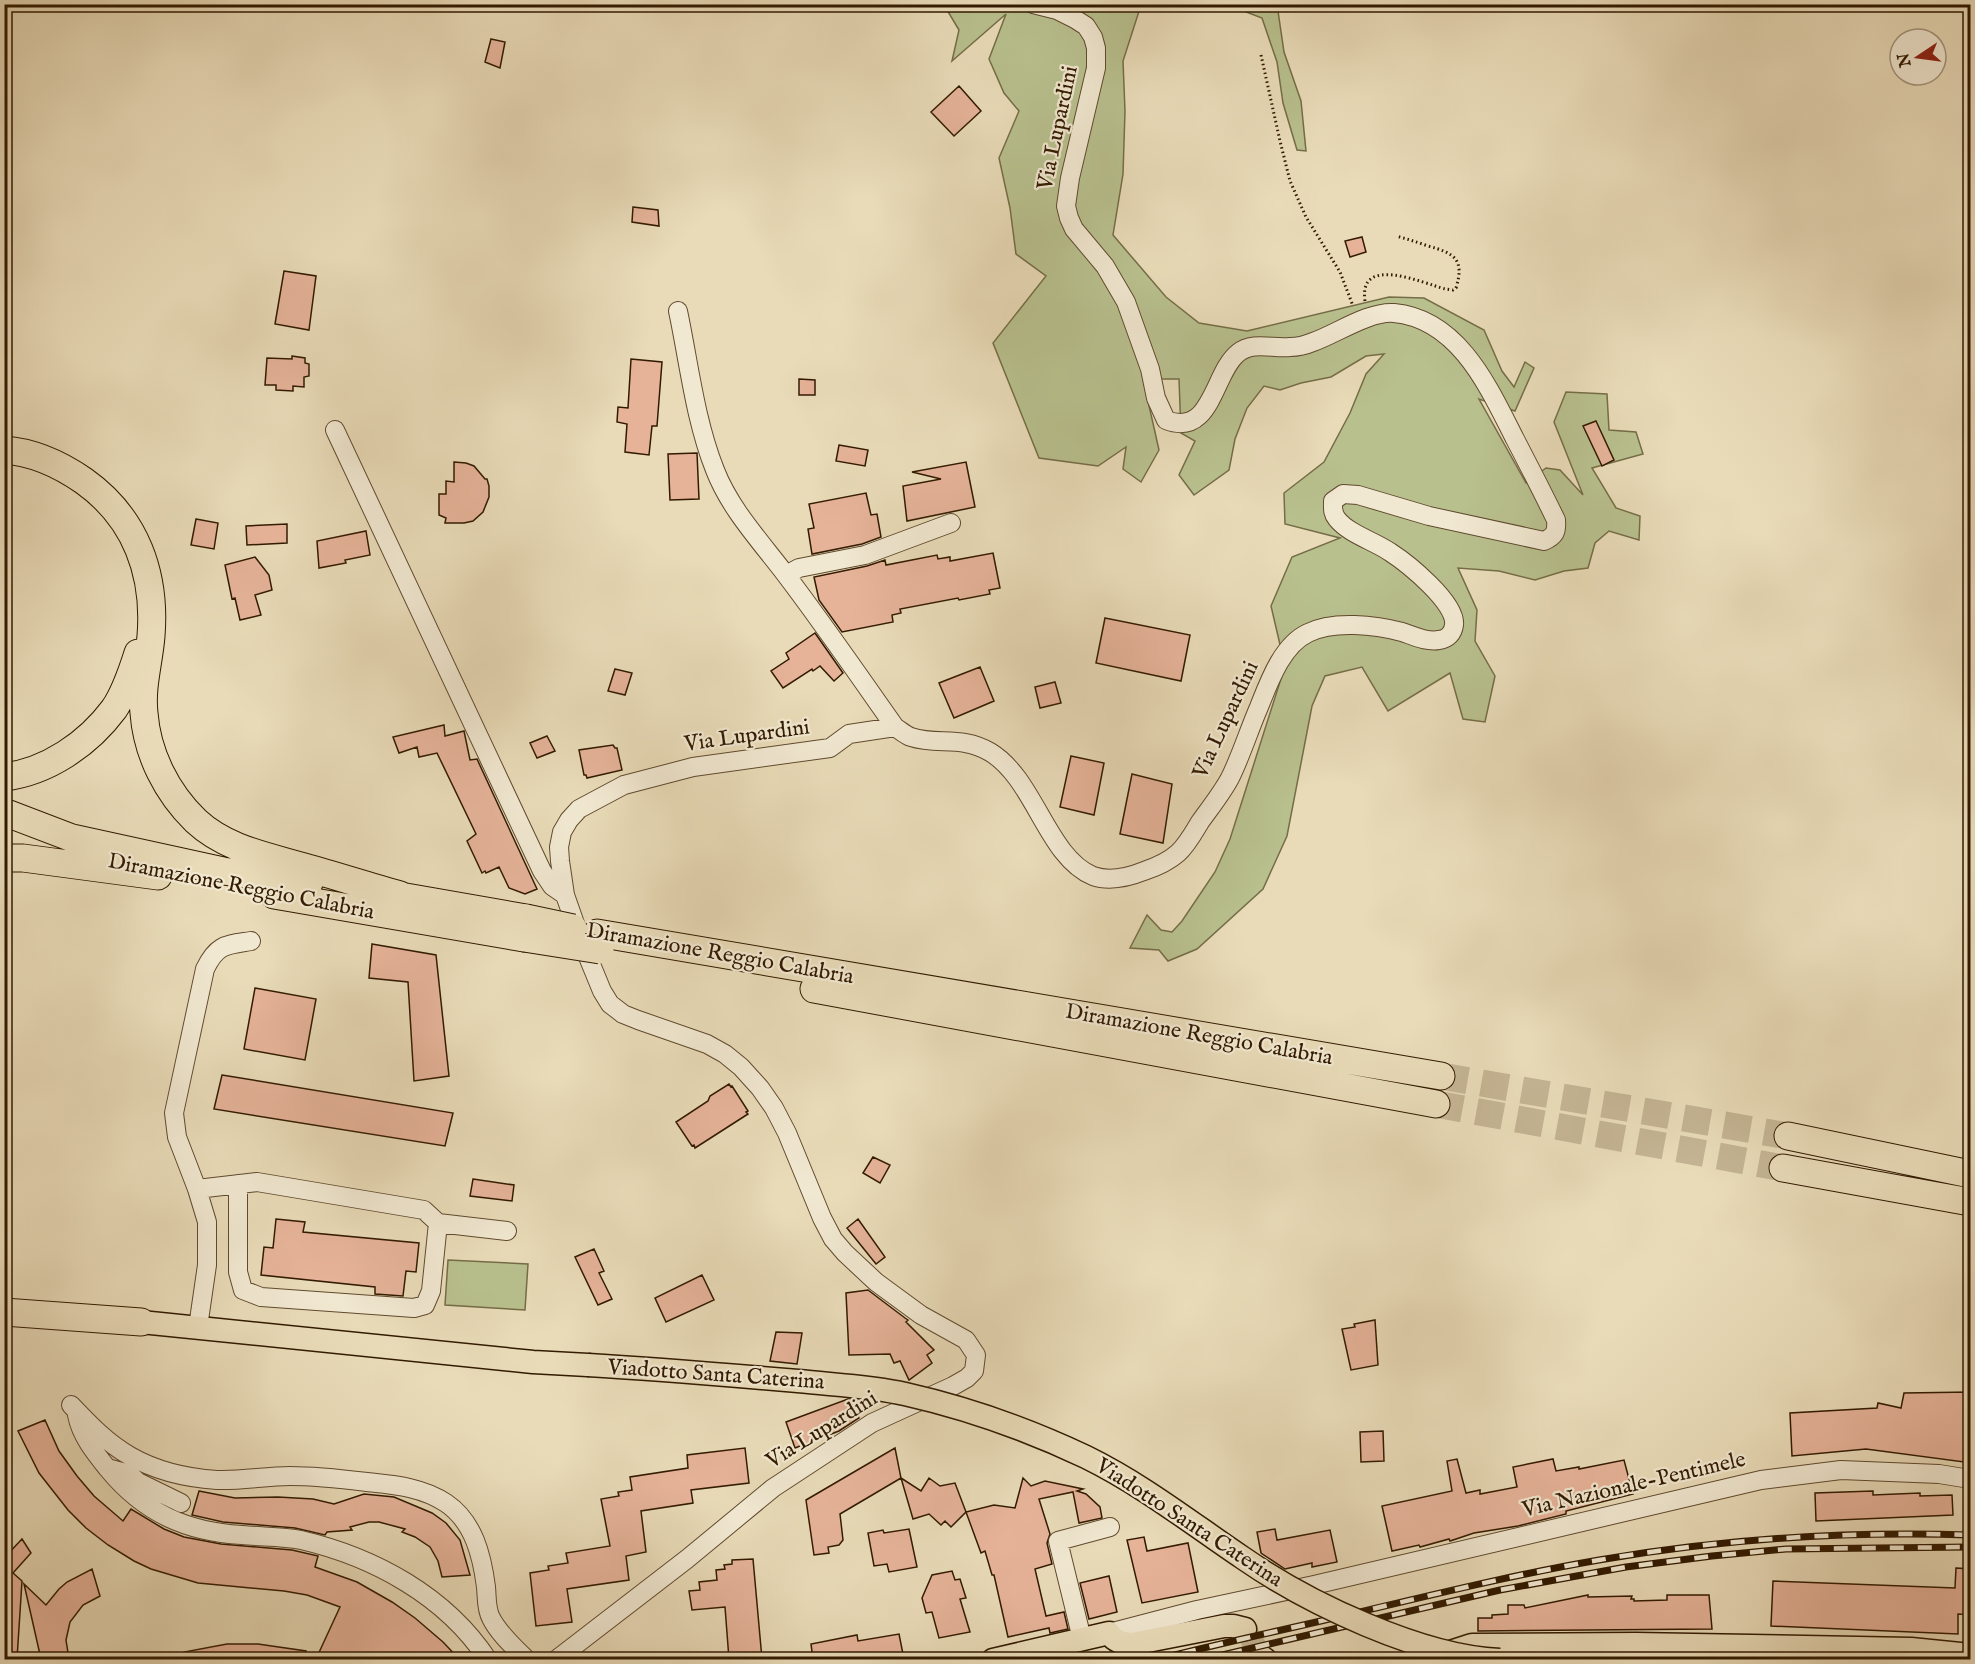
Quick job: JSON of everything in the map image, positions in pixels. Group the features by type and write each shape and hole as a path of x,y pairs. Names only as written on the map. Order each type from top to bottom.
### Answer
{"highway":[{"path":"4,450 34,456 55,464 82,480 118,513 139,548 150,582 152,603 151,636 144,684 147,735 164,779 179,802 197,822 219,838 245,850 400,895"},
{"path":"4,777 21,775 61,758 92,734 114,708 129,681 152,603"},
{"name":"Diramazione Reggio Calabria","path":"4,812 72,838 223,871 400,895 525,928"},
{"name":"Diramazione Reggio Calabria","path":"4,832 55,849 158,876 525,928 1436,1104"},
{"path":"4,858 23,858 158,876"},
{"name":"Diramazione Reggio Calabria","path":"599,942 1441,1076"},
{"path":"1788,1136 1971,1174"},
{"path":"1783,1168 1971,1202"},
{"path":"4,1312 141,1322"}],"main road":[{"name":"Viadotto Santa Caterina","path":"141,1322 533,1362 700,1372 855,1385 906,1394 954,1407 1038,1437 1096,1463 1145,1489 1287,1586 1394,1636 1442,1651 1500,1659"},
{"path":"993,1659 1109,1633 1113,1639 1132,1644 1224,1626 1245,1629"},
{"path":"1426,1659 1472,1645 1636,1644 1899,1649 1971,1655"},
{"path":"1669,1659 1792,1657 1897,1659"}],"street":[{"name":"Via Lupardini","path":"556,1659 687,1559 773,1488 872,1423 960,1382 974,1371 976,1363 976,1355 966,1340 921,1315 876,1282 833,1239 774,1108 741,1067 725,1054 707,1044 638,1020 610,1004 594,974 565,896 560,847 562,832 569,820 579,809 624,785 662,774 693,767 830,748 849,734 895,727 909,737 923,740 958,741 978,746 992,753 1009,769 1034,802 1060,847 1076,864 1093,876 1111,879 1129,877 1155,867 1179,852 1196,829 1230,779 1267,686 1293,642 1308,632 1357,625 1381,627 1424,639 1439,640 1448,637 1453,630 1455,621 1453,612 1444,600 1427,582 1391,552 1337,520 1333,512 1334,501 1343,494 1359,495 1429,516 1544,541 1555,534 1557,529 1556,520 1486,382 1464,353 1445,334 1426,322 1392,313 1365,319 1308,344 1290,348 1251,346 1230,360 1206,409 1197,417 1186,422 1174,423 1166,420 1156,398 1150,369 1126,302 1105,266 1074,229 1066,206 1070,178 1096,68 1096,48 1093,37 1086,26 1076,19 1057,10 1033,4"},
{"path":"678,311 699,412 715,471 729,498 895,727"},
{"path":"335,430 542,871 552,886 565,896"},
{"path":"786,575 799,568 865,555 951,523"},
{"path":"198,1327 207,1254 207,1222 177,1137 174,1113 205,969 213,953 228,944 251,941"},
{"path":"197,1189 257,1182 424,1210 438,1223 507,1231"},
{"path":"238,1184 238,1272 243,1290 261,1298 414,1308 425,1305 431,1291 438,1223"},
{"path":"488,1659 456,1620 420,1591 361,1559 300,1540 201,1530 163,1516 120,1484 91,1448 80,1427 74,1408 100,1434 130,1456 174,1474 218,1480 288,1476 331,1478 406,1486 425,1492 446,1504 459,1515 470,1530 481,1555 491,1619 502,1634 527,1659"},
{"path":"107,1468 129,1474 138,1482 181,1503"},
{"name":"Via Nazionale-Pentimele","path":"1109,1633 1208,1607 1314,1585 1761,1480 1841,1470 1939,1474 1971,1479"},
{"path":"1082,1640 1058,1541 1110,1527"},
{"path":"1444,1659 1472,1645"}],"path":[{"path":"1261,55 1290,181 1306,217 1340,272 1365,319"},
{"path":"1365,319 1365,286 1370,278 1379,274 1396,275 1445,289 1456,288 1460,275 1458,262 1454,256 1446,251 1396,236"}],"green space":[{"path":"944,5 1141,5 1123,61 1125,111 1123,174 1113,235 1166,297 1199,323 1247,331 1389,297 1424,298 1484,330 1502,371 1514,387 1525,362 1534,368 1515,411 1479,399 1526,483 1546,468 1560,470 1583,495 1554,422 1566,392 1607,394 1609,430 1636,432 1643,454 1592,468 1616,508 1640,516 1639,540 1609,531 1595,543 1588,568 1564,571 1535,580 1499,571 1458,568 1477,610 1475,641 1495,676 1485,722 1463,719 1450,673 1388,711 1362,667 1325,676 1312,706 1287,836 1263,889 1197,949 1168,961 1159,950 1130,948 1147,915 1161,930 1172,932 1215,872 1230,839 1285,666 1271,606 1292,557 1340,538 1285,524 1284,493 1324,462 1350,413 1366,374 1384,354 1366,356 1331,377 1280,390 1264,386 1247,408 1235,439 1229,470 1194,495 1179,475 1195,441 1181,433 1179,379 1143,379 1159,450 1141,482 1123,469 1126,447 1098,466 1039,458 993,343 1046,276 1016,254 1010,208 999,158 1019,111 1004,93 989,59 1006,14 952,61 959,30"},
{"path":"1232,5 1279,5 1284,52 1301,101 1306,151 1297,150 1283,103 1277,62 1262,18"},
{"path":"448,1260 528,1264 525,1310 445,1305"}],"building":[{"path":"491,39 505,42 500,68 485,62"},
{"path":"959,86 981,111 954,136 931,112"},
{"path":"633,207 658,210 659,226 632,222"},
{"path":"1362,237 1366,252 1350,257 1345,241"},
{"path":"284,271 316,276 309,330 275,324"},
{"path":"292,356 305,358 305,363 309,364 309,376 304,377 304,387 293,386 293,391 276,390 276,385 265,385 267,358 292,359"},
{"path":"631,359 662,362 657,426 652,426 649,455 625,452 627,424 617,422 618,407 628,408"},
{"path":"799,379 815,380 815,395 799,395"},
{"path":"1596,421 1614,460 1602,466 1583,426"},
{"path":"839,445 868,450 865,466 836,461"},
{"path":"697,453 699,499 670,500 668,454"},
{"path":"454,462 474,466 487,479 489,497 483,512 473,521 445,523 446,518 439,515 439,494 446,494 446,481 454,482"},
{"path":"966,462 975,507 907,521 903,486 941,479 912,472"},
{"path":"866,493 871,515 877,514 881,537 862,544 812,554 808,529 814,528 809,504"},
{"path":"196,519 218,523 214,549 191,545"},
{"path":"287,524 287,543 247,545 246,526"},
{"path":"366,531 370,555 345,560 346,563 319,568 317,541"},
{"path":"993,553 1000,588 989,590 990,594 900,609 901,613 892,615 893,622 842,632 819,600 814,577 885,560 886,565 937,555 938,559 950,557 950,561"},
{"path":"255,557 269,575 272,590 255,595 261,615 240,620 235,598 232,599 225,565"},
{"path":"1105,618 1190,635 1181,681 1096,663"},
{"path":"815,633 843,673 834,681 820,666 783,688 771,671 789,659 786,653"},
{"path":"980,667 994,701 954,718 939,683"},
{"path":"615,669 632,673 625,695 608,691"},
{"path":"1055,682 1061,703 1040,708 1035,687"},
{"path":"444,725 445,736 464,731 470,760 477,759 537,889 525,894 509,888 499,867 482,873 467,841 476,834 437,753 419,757 417,747 399,753 393,737"},
{"path":"547,736 555,751 537,758 530,743"},
{"path":"613,745 617,748 622,770 587,778 584,775 579,750"},
{"path":"1071,756 1104,763 1094,815 1060,807"},
{"path":"1132,774 1172,784 1163,843 1120,834"},
{"path":"372,944 436,955 449,1076 414,1081 408,982 369,978"},
{"path":"255,988 316,999 305,1060 244,1049"},
{"path":"222,1075 453,1113 445,1146 214,1109"},
{"path":"729,1084 748,1114 695,1148 676,1122"},
{"path":"873,1157 890,1165 880,1183 863,1173"},
{"path":"473,1179 514,1185 512,1201 470,1196"},
{"path":"276,1219 305,1222 303,1232 419,1243 416,1272 406,1271 403,1296 375,1294 375,1287 261,1275 264,1247 273,1248"},
{"path":"858,1219 885,1257 876,1264 847,1228"},
{"path":"594,1249 604,1271 599,1273 612,1299 598,1305 575,1257"},
{"path":"702,1275 714,1300 666,1322 655,1298"},
{"path":"868,1290 908,1320 906,1322 934,1350 927,1355 932,1363 909,1380 900,1361 894,1363 890,1354 849,1355 846,1293"},
{"path":"1375,1320 1378,1365 1351,1370 1342,1329"},
{"path":"776,1332 802,1333 797,1364 770,1361"},
{"path":"1971,1392 1971,1417 1964,1462 1866,1449 1792,1456 1790,1413 1877,1408 1878,1403 1901,1408 1904,1393"},
{"path":"851,1399 859,1418 839,1431 795,1448 786,1422"},
{"path":"45,1420 59,1451 77,1476 94,1496 123,1521 131,1509 164,1529 184,1537 221,1544 292,1550 318,1556 315,1567 357,1582 392,1602 415,1618 459,1659 316,1659 340,1607 307,1595 284,1591 198,1583 151,1569 134,1561 86,1528 68,1510 39,1473 18,1431"},
{"path":"1383,1431 1384,1461 1361,1462 1360,1432"},
{"path":"745,1448 749,1483 691,1490 693,1503 641,1511 646,1552 626,1556 629,1580 567,1589 572,1622 536,1626 530,1573 549,1570 548,1566 568,1563 566,1553 610,1546 601,1499 619,1496 618,1492 632,1490 630,1477 688,1468 687,1455"},
{"path":"895,1448 901,1478 840,1514 843,1540 839,1545 828,1547 829,1553 814,1555 806,1500"},
{"path":"1457,1459 1466,1493 1480,1490 1480,1494 1517,1487 1513,1467 1553,1459 1556,1471 1624,1460 1633,1494 1518,1526 1392,1551 1382,1506 1452,1491 1447,1461"},
{"path":"901,1478 921,1491 929,1478 940,1486 955,1483 966,1512 951,1527 945,1521 941,1525 929,1514 913,1519"},
{"path":"1023,1478 1031,1486 1045,1481 1083,1489 1077,1491 1086,1494 1100,1507 1102,1518 1079,1523 1073,1492 1039,1499 1050,1534 1047,1543 1052,1564 1035,1569 1046,1616 1064,1612 1068,1629 1050,1633 1049,1628 1008,1637 994,1575 992,1575 985,1551 981,1553 966,1512 994,1505 1015,1508"},
{"path":"199,1491 235,1498 313,1499 334,1504 364,1494 394,1497 432,1513 446,1523 460,1540 470,1575 442,1577 438,1561 430,1547 402,1532 405,1529 379,1522 350,1527 352,1530 327,1532 325,1535 295,1528 223,1522 192,1515"},
{"path":"1873,1491 1873,1495 1920,1493 1920,1496 1952,1495 1953,1515 1816,1521 1815,1493"},
{"path":"909,1529 917,1567 889,1572 887,1564 874,1566 868,1533"},
{"path":"1275,1529 1277,1540 1330,1530 1337,1562 1312,1567 1312,1563 1285,1569 1261,1553 1257,1532"},
{"path":"1144,1537 1147,1551 1188,1543 1198,1592 1142,1603 1127,1540"},
{"path":"22,1539 31,1553 13,1573 22,1581 17,1659 4,1659 4,1558"},
{"path":"753,1559 762,1659 729,1659 725,1607 692,1610 689,1591 700,1590 699,1582 717,1580 716,1570 725,1569 724,1565 732,1564 732,1560"},
{"path":"1956,1568 1971,1569 1971,1615 1958,1614 1958,1634 1771,1626 1773,1581 1955,1588"},
{"path":"92,1569 100,1596 83,1605 70,1622 66,1640 69,1659 41,1659 24,1584 46,1605 67,1582"},
{"path":"952,1571 955,1580 960,1579 966,1598 960,1599 970,1632 939,1638 932,1612 926,1613 922,1598 932,1575"},
{"path":"1109,1576 1117,1612 1089,1619 1080,1583"},
{"path":"1588,1595 1588,1597 1632,1596 1631,1599 1634,1601 1667,1600 1667,1595 1709,1595 1712,1629 1478,1631 1478,1618 1492,1618 1492,1615 1508,1614 1508,1605 1524,1605 1525,1608"},
{"path":"899,1634 904,1659 813,1659 811,1644 857,1635 858,1641"},
{"path":"227,1644 258,1644 306,1651 305,1659 184,1659 184,1652"}],"tunnel":[{"path":"1441,1076 1788,1136"},
{"path":"1436,1104 1783,1168"},
{"path":"1245,1629 1262,1657"}],"railway":[{"path":"1155,1660 1507,1578 1645,1553 1784,1538 1877,1534 1970,1535"},
{"path":"1201,1660 1500,1590 1626,1567 1786,1549 1970,1547"}]}
